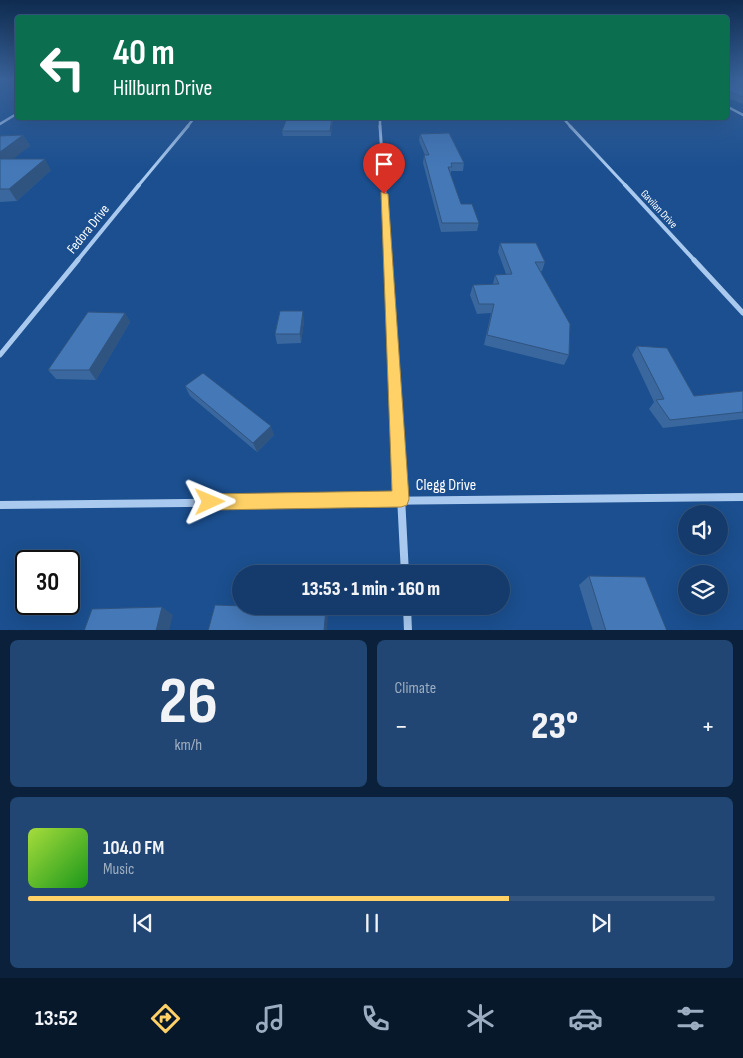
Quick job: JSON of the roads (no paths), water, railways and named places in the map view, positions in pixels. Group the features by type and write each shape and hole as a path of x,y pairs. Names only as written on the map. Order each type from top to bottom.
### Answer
{"street":[{"path":"731,108 743,115"},
{"path":"0,124 15,115"},
{"name":"Fedora Drive","path":"0,355 192,120"},
{"path":"380,120 405,565"},
{"name":"Gavilan Drive","path":"565,120 743,313"},
{"name":"Clegg Drive","path":"0,505 401,499 743,497"},
{"path":"407,615 408,630"}]}
